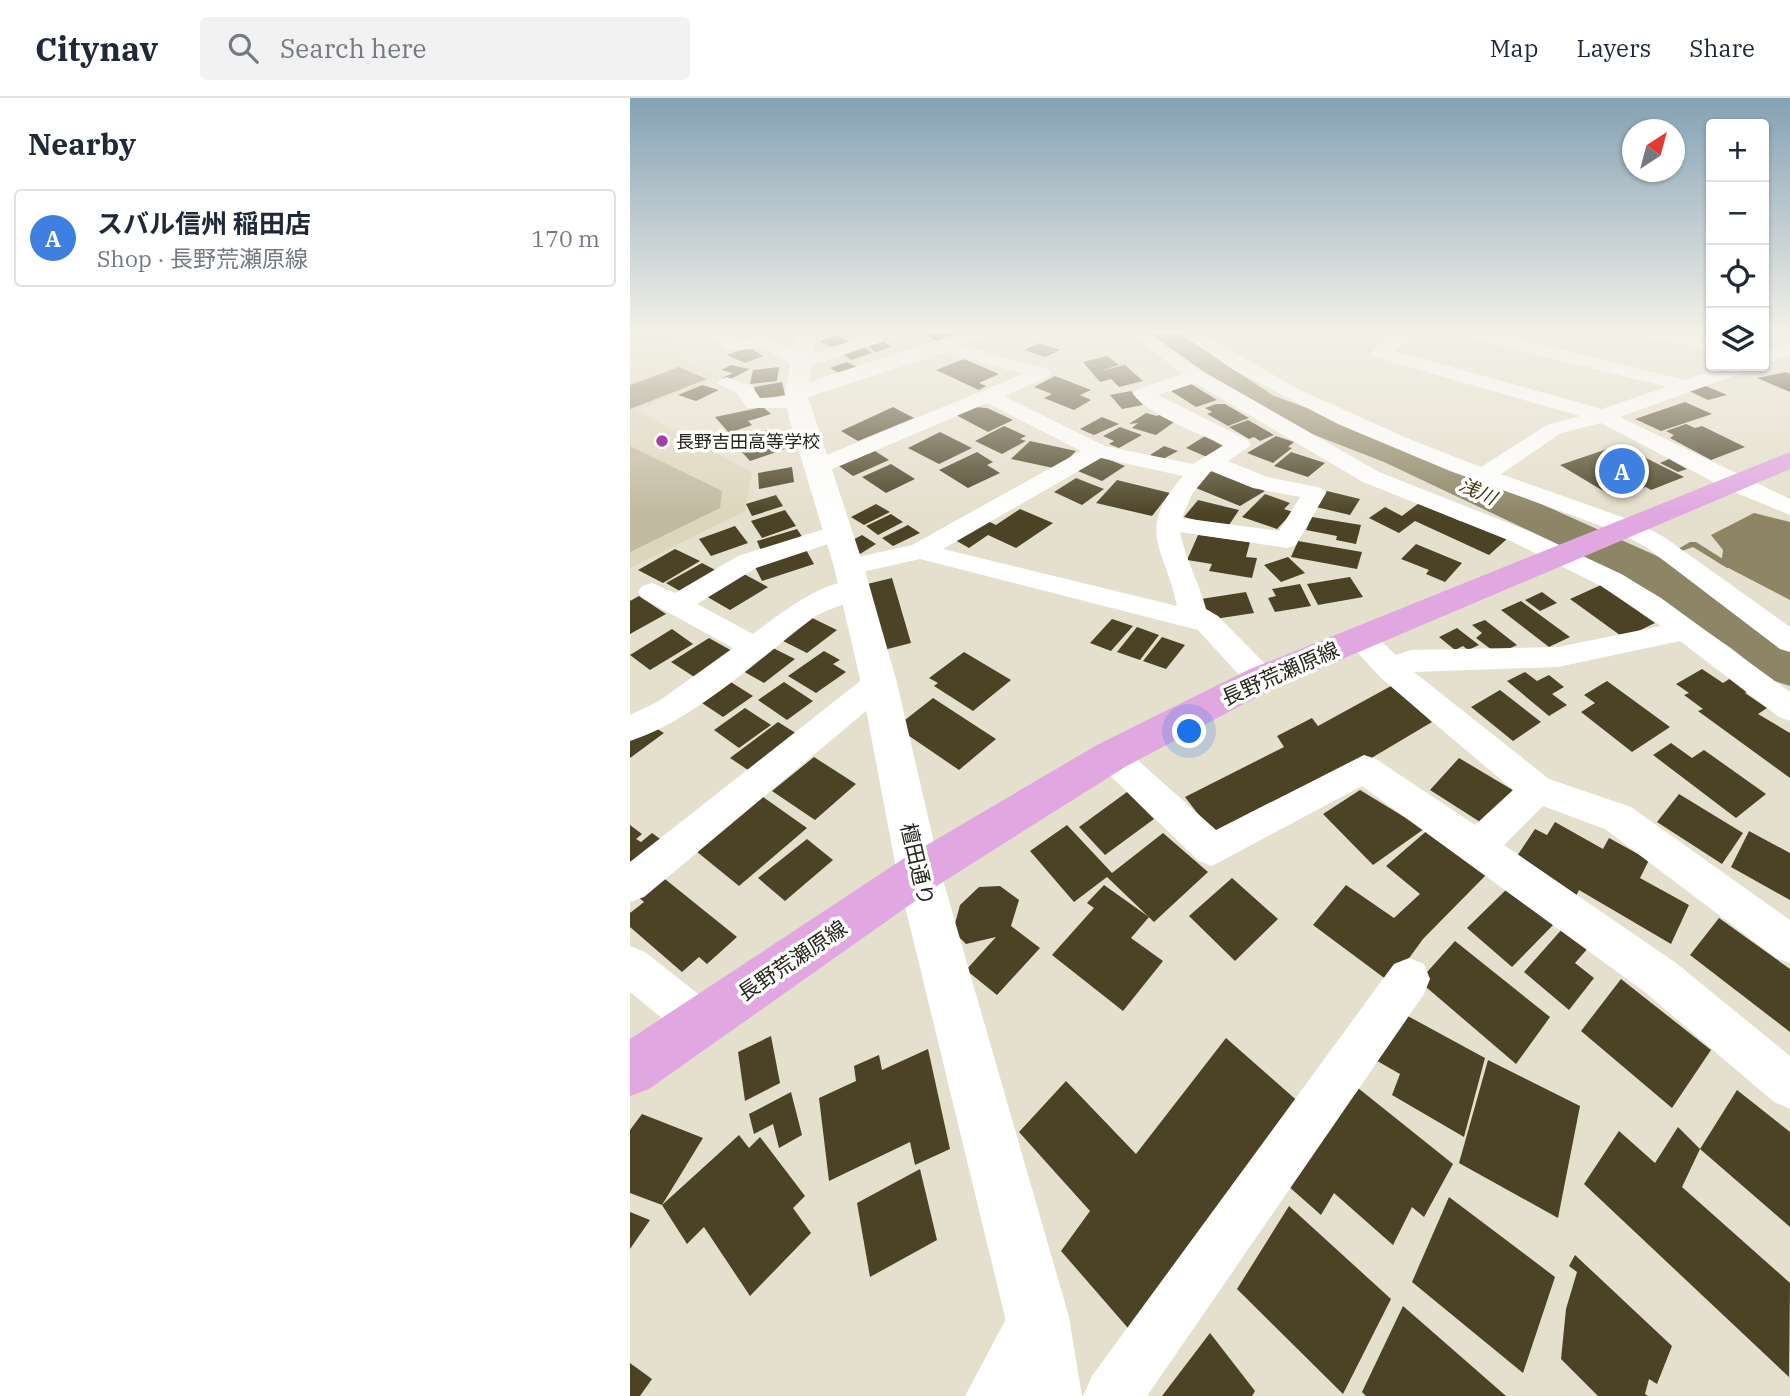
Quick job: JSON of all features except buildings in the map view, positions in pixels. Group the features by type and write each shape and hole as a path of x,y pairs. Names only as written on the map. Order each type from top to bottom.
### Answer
{"main road":[{"name":"長野荒瀬原線","path":"630,1070 919,873 1111,756 1261,679 1790,460"}],"street":[{"path":"747,394 754,404 773,394"},
{"name":"檀田通り","path":"802,394 815,468 847,563 879,683 919,873 1037,1317 1048,1396"},
{"path":"815,468 994,394"},
{"path":"1144,394 1162,407 1240,446 1204,467 1181,492 1167,523 1170,550 1186,584 1193,614 1209,624 1261,679"},
{"path":"1227,394 1371,477 1567,554 1651,604 1790,709"},
{"path":"1296,394 1402,444 1655,542 1790,642"},
{"path":"1524,394 1603,416 1735,484 1790,508"},
{"path":"1484,475 1554,429 1603,416 1664,394"},
{"path":"988,396 1098,451 1204,467 1314,494"},
{"path":"755,647 665,598 747,562 847,563 920,551 1098,451"},
{"path":"1167,523 1287,540 1314,494 1324,484 1357,482 1371,477"},
{"path":"920,551 1209,624"},
{"path":"630,729 670,709 815,603 847,563"},
{"path":"1392,670 1411,660 1558,657 1686,630"},
{"path":"1359,638 1392,670 1538,789 1618,818 1790,944"},
{"path":"630,885 879,683"},
{"path":"1111,756 1212,850 1364,769 1661,978 1790,1086"},
{"path":"1477,847 1538,789"},
{"path":"630,966 700,1023"},
{"path":"1112,1396 1261,1187 1333,1079 1409,979"},
{"path":"994,1396 1037,1317"}],"shaded area":[{"name":"長野吉田高等学校","path":"630,394 677,394 636,410 752,472 745,511 630,568"},
{"path":"630,394 670,394 630,409"},
{"path":"630,446 722,491 720,508 630,552"},
{"path":"1754,513 1790,522 1790,600 1717,562 1722,558 1723,550 1711,535"}],"waterway":[{"name":"浅川","path":"1248,394 1262,403 1398,454 1641,566 1749,636 1790,667"},
{"path":"1682,549 1693,544 1730,566"},
{"name":"浅川","path":"1643,567 1650,563"}],"place":[{"name":"長野吉田高等学校","path":"662,441"},
{"name":"スバル信州 稲田店","path":"1622,471"}]}
